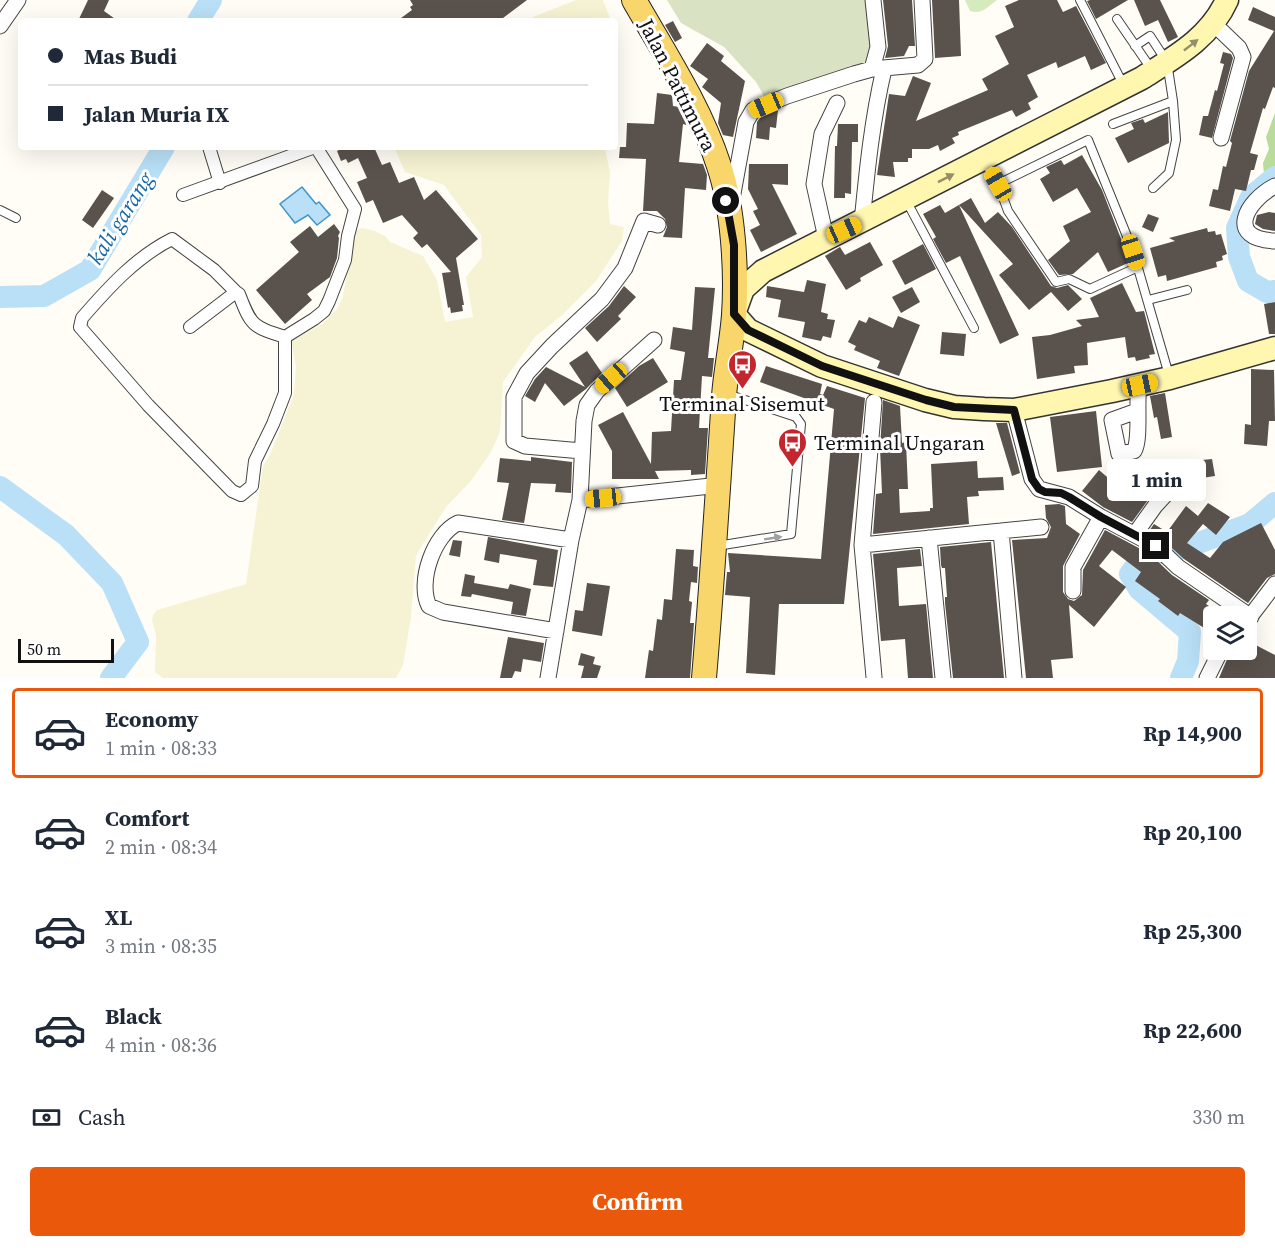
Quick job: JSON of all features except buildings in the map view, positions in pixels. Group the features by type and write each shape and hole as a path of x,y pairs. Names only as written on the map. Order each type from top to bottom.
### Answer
{"main road":[{"name":"Jalan Pattimura","path":"634,0 695,107 705,129 720,167 734,245 734,314 724,393 716,546 704,678"},
{"path":"1227,0 1213,23 1194,44 1160,66 1124,87 763,271 743,289 734,314 748,330 822,366 926,400 945,405 984,409 1014,410 1140,385 1275,348"},
{"path":"734,245 743,263 753,270 763,271"}],"street":[{"path":"0,26 18,0"},
{"path":"862,222 868,156 877,99 878,47 873,0"},
{"path":"730,220 746,122 753,110 787,96 878,69 918,64 925,59 922,0"},
{"path":"1213,23 1239,48 1243,57 1221,138"},
{"path":"826,238 814,184 822,134 837,103"},
{"path":"209,150 220,183"},
{"path":"183,195 308,150"},
{"path":"285,337 324,311 345,260 355,209 318,150"},
{"path":"1275,186 1254,202 1245,222 1245,229 1259,240 1275,241"},
{"path":"582,451 525,446 514,441 514,398 527,373 552,346 588,314 625,268 644,221 657,225"},
{"path":"172,239 214,270 239,294 250,321 255,327 285,337 286,384 282,404 255,461 252,486 244,493 236,494 148,405 80,327 82,318 130,267 152,249 172,239"},
{"path":"190,327 236,292"},
{"path":"548,678 580,500 584,414 590,398 654,340"},
{"path":"1137,411 1140,385"},
{"path":"874,402 862,544 874,678"},
{"path":"1014,410 1032,479 1039,489 1069,497 1156,546 1179,567 1231,606"},
{"path":"1135,534 1155,506 1177,482"},
{"path":"580,500 720,484"},
{"path":"1073,591 1073,567 1101,517"},
{"path":"556,631 444,612 429,606 423,588 432,555 444,534 452,525 458,523 571,540"},
{"path":"862,544 1041,527"},
{"path":"1001,531 1014,678"},
{"path":"929,538 944,678"},
{"path":"1257,609 1275,584"},
{"path":"1207,678 1216,660"}],"lane":[{"path":"1080,0 1124,87"},
{"path":"1117,19 1136,46 1160,66"},
{"path":"1136,46 1150,36 1173,101 1176,140 1169,173 1153,188"},
{"path":"1113,124 1173,101"},
{"path":"998,184 1088,140 1138,267 1170,378"},
{"path":"983,159 998,184 1008,211 1056,282 1069,279 1090,289 1138,267"},
{"path":"906,199 974,328"},
{"path":"0,210 16,218"},
{"path":"1148,300 1187,290"},
{"path":"716,546 790,534 801,424 796,417 724,393"}],"shaded area":[{"path":"576,0 603,0 610,18 531,18"},
{"path":"395,150 605,150 610,172 608,203 610,224 624,227 622,241 596,281 562,315 535,337 503,382 500,432 491,452 471,481 446,507 416,555 411,617 403,665 396,678 163,678 155,672 156,636 152,620 157,610 246,584 263,466 270,455 294,394 296,367 291,341 322,324 337,309 343,297 353,235 357,230 362,228 375,231 390,242 423,256 437,280 445,322 473,317 466,277 482,257 481,235 444,185 405,172"}],"green space":[{"path":"667,0 868,0 871,40 868,62 827,79 764,96 756,82 724,47 681,23"},
{"path":"965,0 997,0 984,10 974,12 970,11"},
{"path":"1275,113 1275,171 1264,175 1263,163 1269,149 1266,137"}],"water":[{"path":"302,187 316,204 319,202 330,215 317,225 308,215 295,223 280,204"}],"waterway":[{"name":"kali garang","path":"200,18 211,0"},
{"name":"kali garang","path":"0,297 44,296 90,270 162,150"},
{"path":"1275,177 1251,197 1237,228 1239,257 1248,281 1267,292 1275,291"},
{"name":"kali garang","path":"0,487 66,535 112,583 138,642 111,678"},
{"path":"1181,678 1188,661 1190,632 1139,589 1130,574 1139,562 1156,554 1193,545 1250,524 1275,503"}],"place":[{"name":"Terminal Sisemut","path":"742,390"},
{"name":"Terminal Ungaran","path":"793,468"}],"route":[{"path":"726,201 734,245 734,314 748,330 822,366 926,400 954,407 1014,410 1032,479 1039,489 1049,493 1061,493 1156,546"}]}
